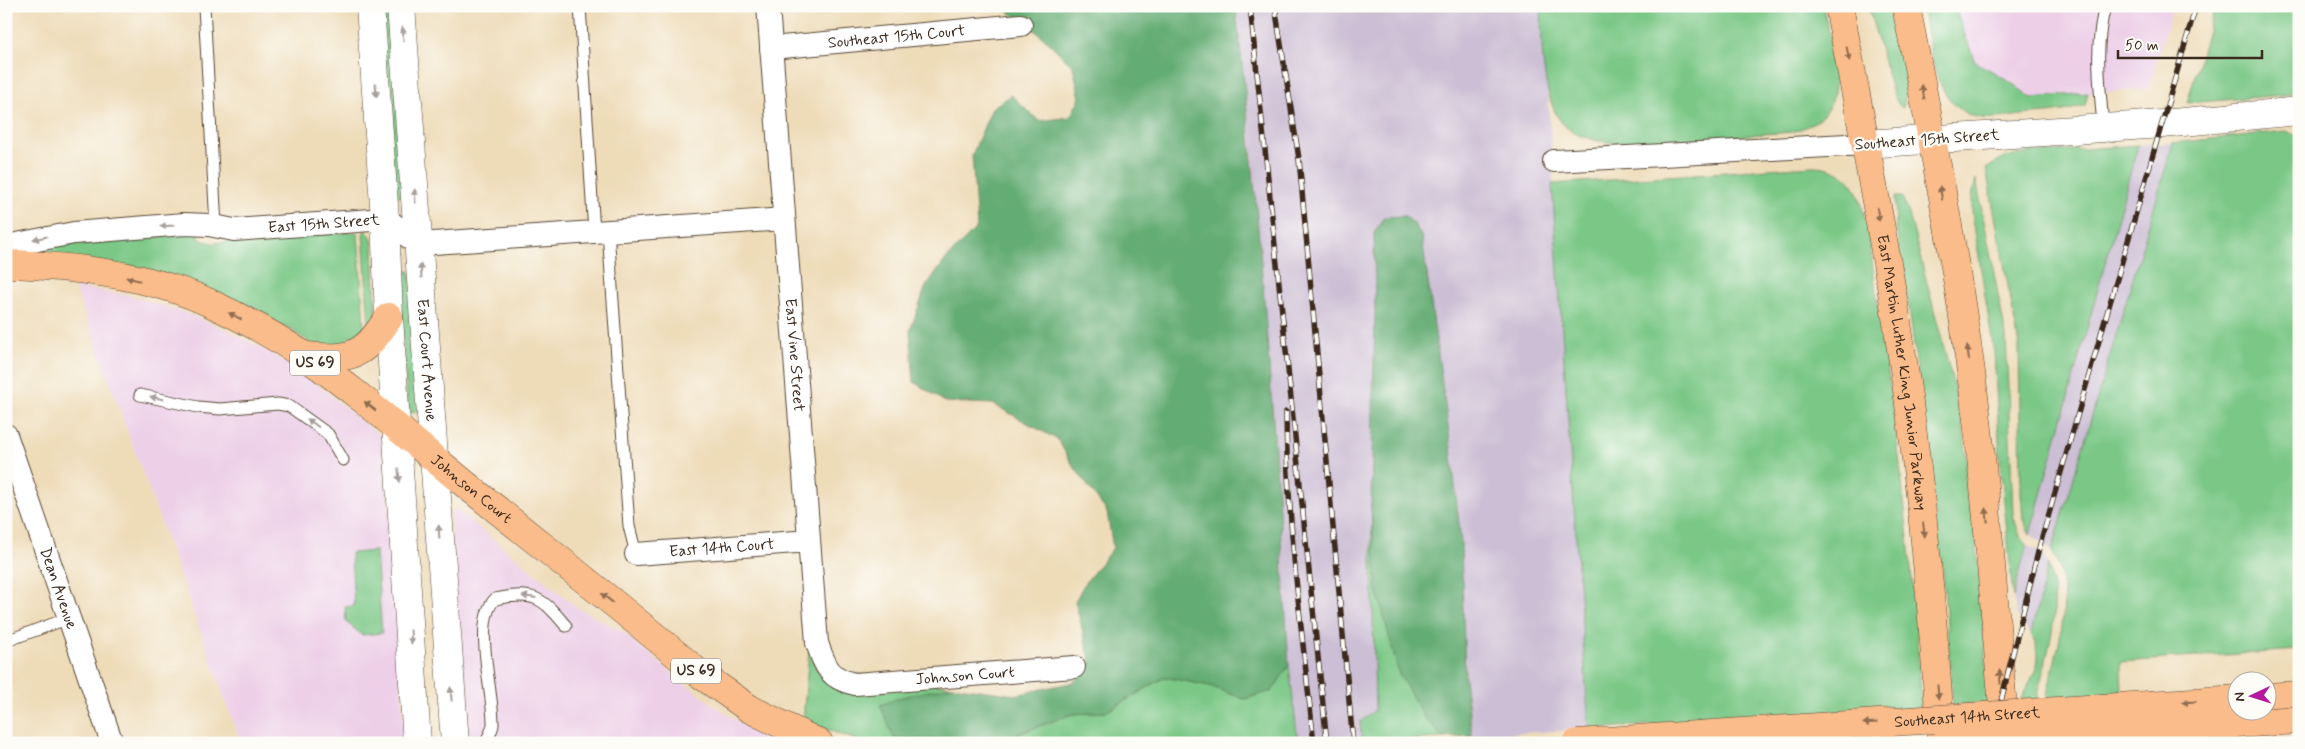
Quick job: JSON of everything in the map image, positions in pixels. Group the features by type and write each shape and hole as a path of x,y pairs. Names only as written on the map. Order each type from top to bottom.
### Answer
{"main road":[{"name":"East Martin Luther King Junior Parkway","path":"1839,6 1890,276 1909,404 1926,545 1941,743"},
{"path":"1906,6 1932,140 1975,402 1988,521 2006,743"},
{"name":"Johnson Court","path":"6,264 45,265 102,272 157,285 211,303 306,356 396,426 434,459 646,628 700,674 750,709"},
{"path":"306,356 337,359 359,352 369,344 389,317"},
{"path":"2278,696 2299,695"},
{"name":"Southeast 14th Street","path":"1577,743 2228,700"},
{"path":"750,709 778,736 780,743"},
{"name":"US 69","path":"750,709 819,743"},
{"name":"Southeast 14th Street","path":"1946,743 2299,720"}],"street":[{"path":"370,6 413,663 416,743"},
{"name":"East Court Avenue","path":"401,6 455,743"},
{"name":"East Vine Street","path":"768,6 816,643 823,663 830,673 844,682 855,684"},
{"name":"Southeast 15th Court","path":"771,48 1021,25"},
{"name":"Southeast 15th Street","path":"1554,161 1932,140 2299,111"},
{"name":"East 15th Street","path":"6,246 74,233 184,224 216,226 234,230 385,218 413,242 419,244"},
{"path":"419,244 784,219"},
{"name":"Dean Avenue","path":"6,435 112,743"},
{"name":"East 14th Court","path":"636,554 809,541"},
{"name":"Johnson Court","path":"855,684 1074,667"}],"lane":[{"path":"204,6 216,226"},
{"path":"580,6 629,526 636,554"},
{"path":"2103,127 2097,60 2100,26 2105,6"},
{"path":"140,395 198,407 220,408 278,404 288,406 328,434 343,460"},
{"path":"486,743 493,727 485,646 484,621 488,606 495,599 534,596 548,605 566,626"},
{"path":"6,641 69,618"}],"shaded area":[{"path":"1236,6 1542,6 1589,729 1472,736 1465,679 1461,543 1441,376 1374,233 1375,314 1371,504 1375,710 1360,722 1362,743 1298,743 1289,665 1272,403 1251,139"},
{"path":"1954,6 2173,6 2148,89 2032,98 2003,77 1975,62"},
{"path":"2173,143 2052,551 2030,534 2138,145"},
{"path":"75,287 131,296 185,313 227,330 272,354 314,382 384,439 405,743 241,743"},
{"path":"456,509 576,607 621,631 679,679 716,707 765,739 767,743 469,743 460,665 450,512"},
{"path":"2027,545 2043,555 2048,564 2031,634 2017,615 2013,597"}],"green space":[{"path":"379,6 391,6 404,196 392,197"},
{"path":"1001,6 1234,6 1245,92 1261,256 1289,665 1272,691 1244,699 1210,686 1165,677 1106,712 1072,714 993,743 894,738 880,705 902,697 952,686 1015,695 1074,682 1091,663 1075,601 1085,583 1113,548 1107,512 1072,464 1058,440 993,404 945,402 914,382 910,331 926,286 947,258 977,227 972,155 992,108 1011,95 1039,121 1070,117 1080,98 1073,67 1042,36"},
{"path":"1542,6 1823,6 1835,68 1835,84 1832,99 1826,112 1814,123 1792,132 1637,143 1589,139 1571,131 1564,125 1551,102 1542,51"},
{"path":"1868,6 1889,6 1899,44 1906,84 1903,108 1899,105 1893,94"},
{"path":"1922,6 1954,6 1975,62 2003,77 2032,98 2088,93 2085,105 2062,111 1993,118 1976,117 1961,110 1941,86 1935,70"},
{"path":"2215,6 2299,6 2299,88 2295,92 2284,95 2187,103"},
{"path":"2286,131 2299,136 2299,650 2121,662 2122,694 2046,699 2059,643 2064,606 2063,587 2052,551 2173,143"},
{"path":"2138,145 2030,534 2023,520 2021,494 2019,344 1986,169 2000,160 2016,154"},
{"path":"1812,166 1832,169 1848,179 1856,190 1864,215 1886,355 1899,455 1910,556 1922,707 1589,729 1552,184"},
{"path":"1976,179 2006,336 2013,515 2020,536 2027,545 2013,597 2000,458 1994,353 1972,212 1972,196"},
{"path":"1895,197 1902,197 1909,214 1962,417 1980,578 1989,703 1953,705 1943,574 1911,322 1896,228"},
{"path":"1405,216 1415,225 1422,238 1451,448 1461,543 1465,679 1472,736 1443,738 1424,717 1399,674 1377,590 1371,504 1375,314 1374,233 1384,217"},
{"path":"365,230 371,236 373,245 376,315 369,325 363,234"},
{"path":"198,233 200,240 213,243 358,233 364,325 363,339 341,349 311,343 290,329 231,299 27,252 25,248"},
{"path":"410,271 420,412 408,413 398,272"},
{"path":"1371,504 1377,590 1424,717 1443,738 1362,743 1360,722 1375,710"},
{"path":"376,551 382,633 362,635 346,622 345,607 354,606 351,553"},
{"path":"2048,564 2054,600 2054,617 2049,649 2037,700 2020,701 2038,660 2036,644 2031,634"},
{"path":"809,649 816,669 952,686 894,738 993,743 865,743 803,721"},
{"path":"1289,665 1298,743 993,743 1072,714 1106,712 1165,677 1210,686 1245,699 1272,691"}],"railway":[{"path":"1250,6 1327,743"},
{"path":"1275,6 1299,159 1353,743"},
{"path":"1993,743 2002,697 2039,548 2196,6"},
{"path":"1286,412 1292,536 1314,743"}]}
